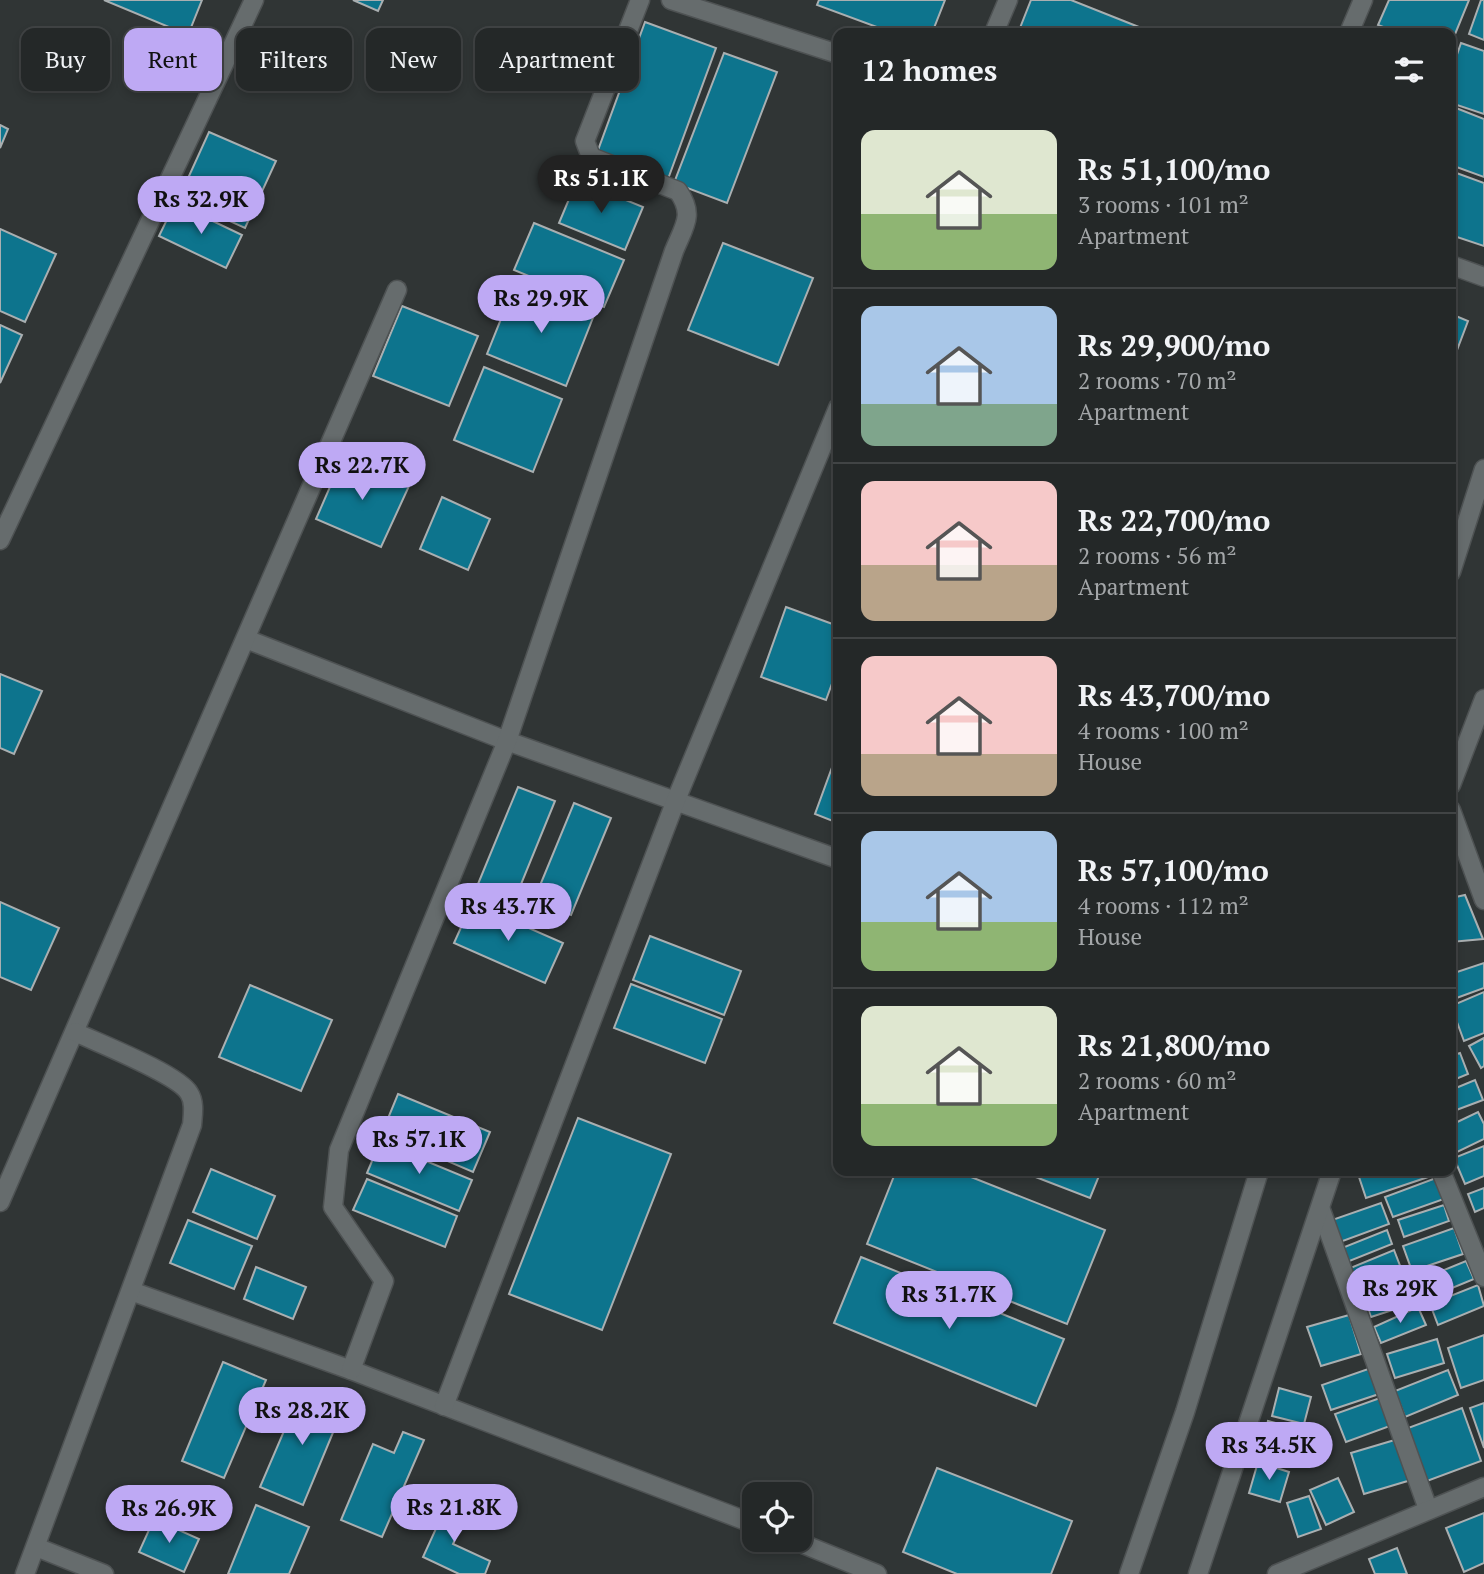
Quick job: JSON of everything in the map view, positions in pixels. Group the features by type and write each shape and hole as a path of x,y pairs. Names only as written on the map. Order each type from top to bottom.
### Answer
{"street":[{"path":"0,540 254,0"},
{"path":"351,1370 384,1281 333,1207 339,1150 507,741 674,251 688,217 686,203 678,191 591,157 585,141 640,0"},
{"path":"671,0 833,52"},
{"path":"996,28 1007,0"},
{"path":"1351,28 1363,0"},
{"path":"1456,267 1484,277"},
{"path":"0,1202 397,290"},
{"path":"443,1406 676,800 833,420"},
{"path":"1456,557 1482,480"},
{"path":"246,639 507,741 833,857"},
{"path":"1456,772 1484,699"},
{"path":"1456,824 1484,900"},
{"path":"25,1574 192,1125 193,1106 189,1092 173,1078 75,1032"},
{"path":"1129,1574 1185,1412 1257,1176"},
{"path":"1199,1574 1331,1176"},
{"path":"1443,1176 1484,1277"},
{"path":"1321,1210 1427,1509"},
{"path":"131,1291 351,1370 742,1519"},
{"path":"1277,1574 1484,1486"},
{"path":"36,1547 104,1574"},
{"path":"812,1548 877,1574"}],"building":[{"path":"104,0 202,0 191,28 171,28"},
{"path":"353,0 383,0 378,11"},
{"path":"819,0 945,0 934,28 879,28 817,5"},
{"path":"1031,0 1071,0 1141,28 1020,28"},
{"path":"1389,0 1469,0 1456,32 1456,28 1386,28 1378,25"},
{"path":"1481,0 1484,0 1484,40 1469,34"},
{"path":"645,22 716,48 668,179 597,153 620,91 639,91 639,38"},
{"path":"1461,43 1484,51 1484,114 1456,105 1456,58"},
{"path":"724,53 777,72 727,203 674,183"},
{"path":"1456,108 1484,119 1484,177 1456,167"},
{"path":"0,125 8,129 0,148"},
{"path":"209,132 276,161 245,228 179,198"},
{"path":"1456,173 1484,183 1484,246 1456,237"},
{"path":"577,180 643,207 625,250 559,223"},
{"path":"175,203 242,235 226,268 159,236"},
{"path":"534,223 624,260 604,307 514,270"},
{"path":"0,229 56,254 25,322 0,311"},
{"path":"723,243 813,278 778,365 688,330"},
{"path":"515,284 594,315 566,386 487,354"},
{"path":"402,306 478,336 449,406 373,376"},
{"path":"1456,316 1468,321 1456,353"},
{"path":"0,325 22,335 0,383"},
{"path":"484,367 562,399 533,472 454,440"},
{"path":"343,457 409,486 381,547 316,519"},
{"path":"442,497 490,519 468,570 420,549"},
{"path":"786,607 833,624 833,681 826,700 761,677"},
{"path":"0,674 42,691 14,754 0,748"},
{"path":"833,765 833,821 815,814"},
{"path":"518,787 555,801 515,899 478,884"},
{"path":"574,803 611,818 571,915 534,900"},
{"path":"1465,895 1483,939 1456,942 1456,897"},
{"path":"0,902 59,928 31,990 0,977"},
{"path":"472,903 563,943 545,983 454,943"},
{"path":"650,936 741,971 724,1015 633,980"},
{"path":"1484,963 1484,988 1456,998 1456,972"},
{"path":"631,984 722,1019 705,1063 614,1028"},
{"path":"250,985 332,1020 301,1091 219,1057"},
{"path":"1484,992 1484,1033 1464,1041 1456,1019 1456,1004"},
{"path":"1484,1038 1484,1066 1481,1068 1469,1046"},
{"path":"1460,1053 1468,1074 1456,1079 1456,1054"},
{"path":"1475,1080 1483,1100 1456,1110 1456,1088"},
{"path":"398,1094 490,1132 473,1172 382,1133"},
{"path":"1478,1112 1484,1124 1484,1139 1456,1153 1456,1123"},
{"path":"578,1118 671,1154 602,1330 509,1294"},
{"path":"380,1142 472,1180 459,1211 367,1173"},
{"path":"1484,1146 1484,1176 1465,1184 1456,1157"},
{"path":"211,1169 275,1196 257,1239 193,1212"},
{"path":"894,1176 969,1176 1105,1230 1067,1324 867,1244"},
{"path":"1033,1176 1099,1176 1090,1198"},
{"path":"1359,1176 1431,1176 1366,1198"},
{"path":"1436,1178 1444,1199 1393,1217 1385,1197"},
{"path":"367,1179 457,1216 445,1247 353,1210"},
{"path":"1484,1188 1484,1208 1475,1212 1468,1194"},
{"path":"1381,1203 1389,1224 1340,1242 1332,1220"},
{"path":"1444,1205 1449,1221 1404,1237 1398,1220"},
{"path":"188,1220 252,1246 234,1289 170,1263"},
{"path":"1454,1228 1463,1254 1412,1271 1403,1246"},
{"path":"1387,1230 1392,1244 1347,1262 1342,1248"},
{"path":"1394,1250 1404,1276 1359,1295 1348,1269"},
{"path":"861,1257 1064,1339 1036,1406 834,1323"},
{"path":"1466,1261 1474,1279 1423,1300 1415,1282"},
{"path":"256,1267 306,1287 293,1319 244,1299"},
{"path":"1408,1285 1414,1303 1371,1317 1365,1299"},
{"path":"1478,1285 1484,1306 1438,1325 1430,1304"},
{"path":"1418,1307 1426,1325 1381,1343 1374,1327"},
{"path":"1349,1315 1361,1354 1321,1366 1307,1327"},
{"path":"1484,1335 1484,1380 1461,1388 1448,1348"},
{"path":"1437,1339 1444,1363 1395,1378 1387,1354"},
{"path":"223,1362 266,1380 224,1478 182,1461"},
{"path":"1371,1368 1379,1394 1331,1410 1322,1385"},
{"path":"1448,1370 1458,1395 1405,1417 1395,1391"},
{"path":"1279,1388 1311,1397 1304,1424 1272,1416"},
{"path":"302,1389 344,1406 303,1505 260,1487"},
{"path":"1380,1398 1390,1426 1346,1442 1335,1414"},
{"path":"1484,1403 1484,1448 1470,1408"},
{"path":"1462,1408 1481,1461 1427,1481 1408,1428"},
{"path":"1268,1421 1303,1430 1295,1461 1260,1453"},
{"path":"403,1432 424,1440 382,1537 341,1520 373,1444 394,1453"},
{"path":"1398,1439 1411,1480 1364,1494 1351,1453"},
{"path":"1258,1462 1289,1472 1280,1502 1249,1493"},
{"path":"937,1468 1072,1521 1051,1574 957,1574 903,1552"},
{"path":"1338,1478 1354,1512 1326,1525 1310,1490"},
{"path":"1309,1496 1321,1529 1298,1537 1287,1503"},
{"path":"450,1498 470,1507 453,1544 490,1561 485,1574 459,1574 423,1557"},
{"path":"256,1505 309,1527 289,1574 228,1574"},
{"path":"1484,1513 1484,1563 1464,1572 1446,1528"},
{"path":"154,1519 199,1539 184,1572 139,1552"},
{"path":"1397,1548 1407,1574 1375,1574 1369,1559"}]}
